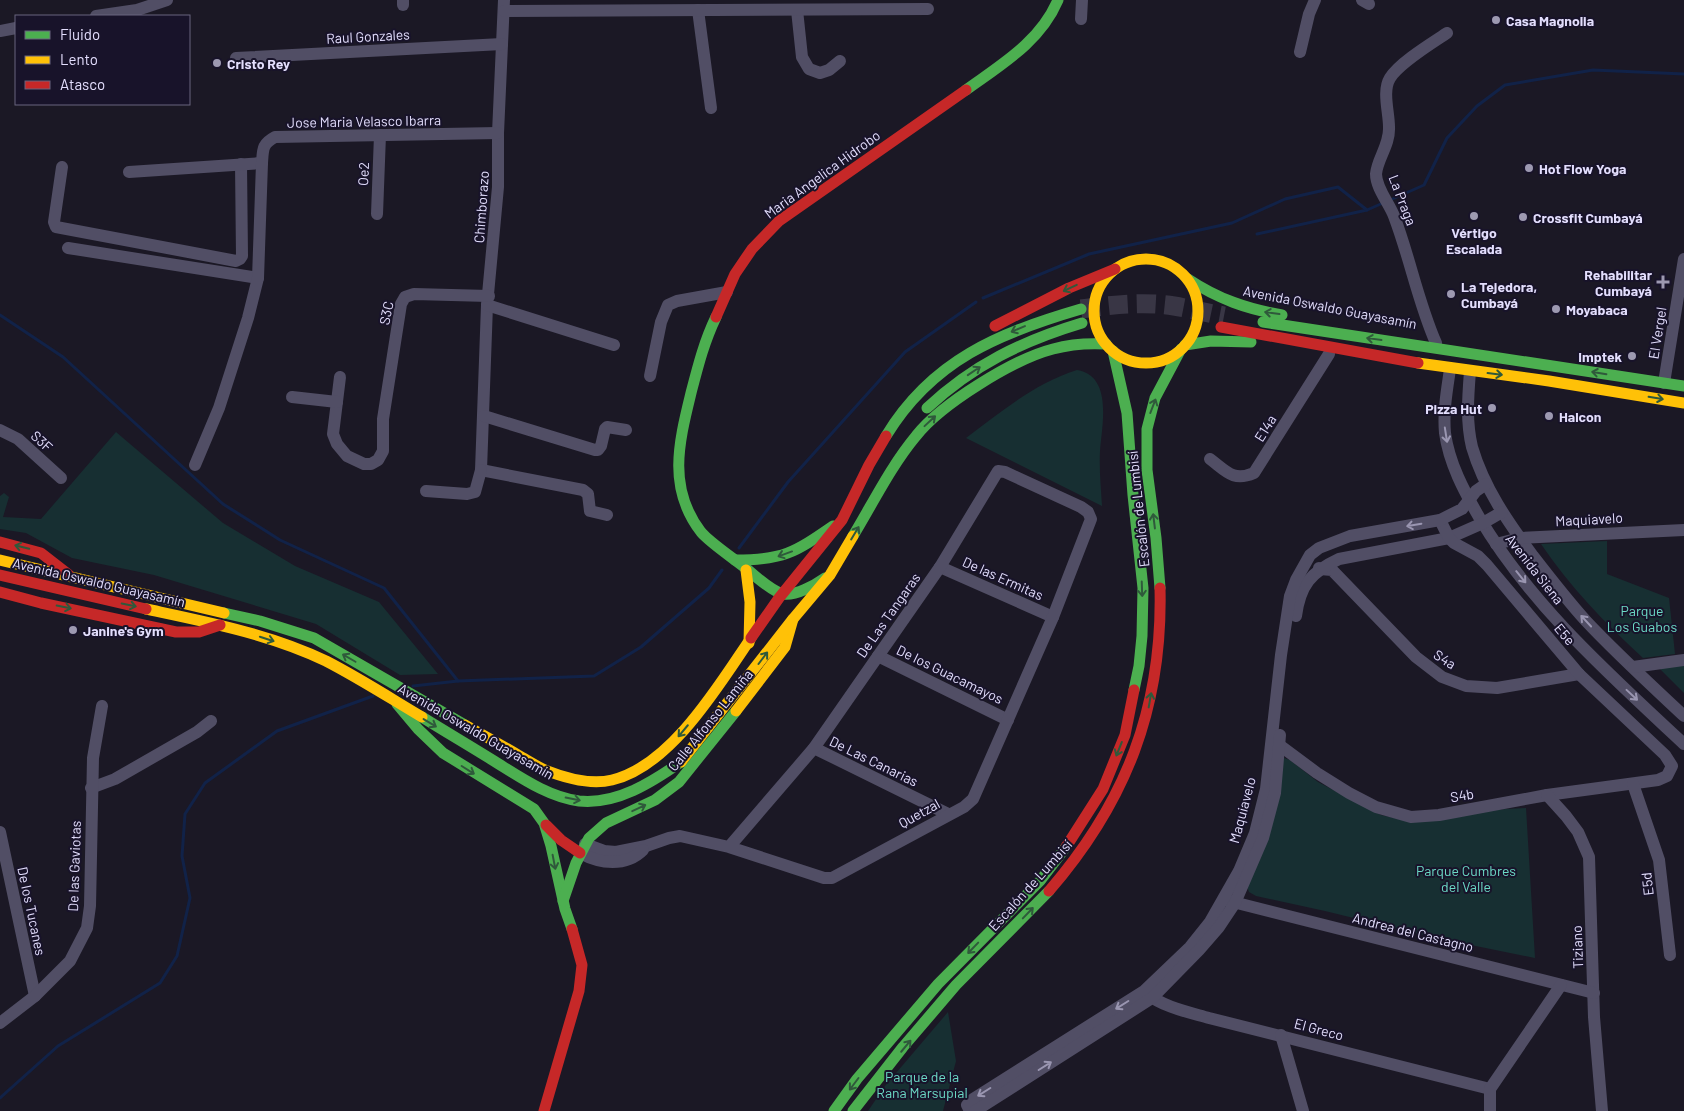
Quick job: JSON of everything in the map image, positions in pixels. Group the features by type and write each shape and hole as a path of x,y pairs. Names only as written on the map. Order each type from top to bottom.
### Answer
{"main road":[{"name":"Maria Angelica Hidrobo","path":"783,594 746,570 702,533 690,513 679,482 680,436 704,343 735,274 752,249 779,221 1010,59 1034,40 1053,14 1058,0"},
{"path":"983,333 1069,288 1126,263 1139,259 1152,259 1170,265 1186,277 1194,290 1198,304 1197,318 1193,332 1183,347 1169,357 1154,362 1140,362 1125,358 1110,347 1098,330 1094,314 1096,297 1103,281 1115,269"},
{"name":"Avenida Oswaldo Guayasamín","path":"1186,277 1207,292 1226,302 1248,310 1390,331 1474,353"},
{"name":"Avenida Oswaldo Guayasamín","path":"0,560 260,621 314,638 544,770 572,779 598,782 620,777 649,763 668,748 714,693 783,594 842,520 850,508 869,465 911,400 938,375 987,343 1024,326 1081,309"},
{"name":"Avenida Oswaldo Guayasamín","path":"1449,369 1223,322 1248,320 1684,386"},
{"name":"Avenida Oswaldo Guayasamín","path":"890,474 912,426 928,407 947,390 992,359 1032,339 1082,323"},
{"name":"Avenida Oswaldo Guayasamín","path":"1183,347 1211,341 1243,341 1418,367 1470,371 1549,381 1684,403"},
{"name":"Avenida Oswaldo Guayasamín","path":"0,575 220,625 272,640 325,661 529,782 562,797 581,801 607,800 652,782 681,762 830,575 890,474 916,435 933,418 972,388 1022,361 1052,349 1085,343 1110,347"},
{"name":"Escalón de Lumbisí","path":"834,1111 857,1079 938,984 1040,881 1061,854 1103,789 1125,735 1140,666 1143,588 1131,478 1127,413 1110,347"},
{"name":"Escalón de Lumbisí","path":"853,1111 957,984 1032,909 1068,869 1099,827 1120,789 1146,720 1160,636 1161,585 1146,454 1147,428 1150,413 1158,394 1183,347"},
{"name":"Avenida Oswaldo Guayasamín","path":"869,465 880,425 885,418"},
{"path":"734,559 761,560 782,556 803,546 842,520"},
{"path":"0,542 40,553 70,576"},
{"path":"746,570 750,602 749,644"},
{"path":"783,594 806,590 830,575"},
{"path":"41,603 47,587"},
{"path":"0,592 41,603 176,632 199,632 220,625"},
{"name":"Calle Alfonso Lamiña","path":"563,902 582,848 594,832 606,823 654,800 679,782 778,658 785,647 793,620"},
{"path":"392,699 418,729 443,753 527,804 561,840 582,848"},
{"path":"544,823 563,902 580,955 582,972 579,991 544,1111"}],"street":[{"path":"103,15 138,10 167,0"},
{"path":"1081,18 1082,0"},
{"path":"1300,52 1309,14 1315,0"},
{"path":"504,5 698,10 928,9"},
{"name":"Chimborazo","path":"426,491 467,494 475,492 481,470 488,301 498,186 498,133 504,5"},
{"path":"698,10 711,108"},
{"path":"797,10 800,51 809,69 820,73 830,70 840,61"},
{"path":"0,31 15,28"},
{"name":"La Praga","path":"1436,344 1422,308 1399,229 1376,175 1389,136 1387,84 1397,69 1447,33"},
{"name":"Raul Gonzales","path":"236,58 502,44"},
{"name":"Jose Maria Velasco Ibarra","path":"195,465 220,408 248,318 258,278 262,163 266,142 275,137 498,133"},
{"name":"Oe2","path":"377,214 380,135"},
{"path":"129,172 262,163"},
{"path":"62,167 54,222 56,226 236,260 242,256 241,164"},
{"path":"68,248 258,278"},
{"name":"El Vergel","path":"1664,383 1684,259"},
{"path":"650,376 661,322 668,305 677,301 727,292"},
{"name":"S3C","path":"336,402 333,434 337,444 347,456 356,461 371,464 378,460 383,451 383,419 401,304 405,297 414,294 488,301 614,345"},
{"name":"E14a","path":"1210,459 1237,477 1244,478 1254,473 1329,354"},
{"name":"Avenida Siena","path":"1449,369 1445,400 1446,433 1457,473 1469,500 1496,544 1517,573 1573,637 1613,678 1684,744"},
{"name":"Avenida Siena","path":"1470,371 1468,423 1472,445 1486,484 1502,512 1574,607 1632,667 1684,716"},
{"path":"292,397 336,402 340,378"},
{"path":"484,416 595,450 598,450 601,446 607,427 626,430"},
{"name":"S3F","path":"0,430 18,439 61,478"},
{"path":"481,470 583,490 588,494 590,511 607,515"},
{"name":"De Las Tangaras","path":"729,848 814,748 940,567 998,471 1002,471 1088,512"},
{"name":"Maquiavelo","path":"1275,742 1290,596 1296,580 1310,555 1327,544 1350,536 1440,520 1460,510 1476,491 1486,484"},
{"name":"Quetzal","path":"582,848 599,861 616,862 637,856 646,846 680,836 729,848 824,878 832,878 964,807 973,799 1053,617 1091,519 1088,512"},
{"path":"1329,567 1449,538 1483,523 1502,512"},
{"path":"1440,520 1449,538"},
{"name":"Maquiavelo","path":"1496,544 1520,538 1684,530"},
{"name":"E5e","path":"1449,538 1454,543 1478,556 1487,565 1579,674 1660,751 1672,766"},
{"name":"S4a","path":"1327,544 1329,567"},
{"name":"S4a","path":"1310,555 1329,567 1416,658 1442,677 1466,686 1496,688 1579,674"},
{"name":"De las Ermitas","path":"940,567 1053,617"},
{"name":"Maquiavelo","path":"974,1111 1148,995 1230,901 1238,872 1255,832 1266,789 1298,600 1305,584 1329,567"},
{"name":"De los Guacamayos","path":"878,656 1008,720"},
{"path":"1632,667 1684,660"},
{"name":"De las Gaviotas","path":"0,1023 35,996 70,962 87,928 90,906 93,758 102,706"},
{"path":"91,788 115,779 197,732 211,721"},
{"name":"S4b","path":"1275,742 1317,773 1349,793 1376,807 1411,816 1439,815 1547,795 1633,784 1664,778 1668,776 1672,766"},
{"name":"De Las Canarias","path":"814,748 948,814"},
{"name":"E5d","path":"1633,784 1659,860 1670,955"},
{"name":"Tiziano","path":"1547,795 1578,832 1589,857 1594,993 1602,1111"},
{"name":"De los Tucanes","path":"0,832 35,996"},
{"name":"Andrea del Castagno","path":"1230,901 1594,993"},
{"path":"1490,1111 1490,1089 1561,985"},
{"name":"Maquiavelo","path":"970,1111 967,1105 973,1099 1148,995"},
{"name":"El Greco","path":"1148,995 1173,1007 1210,1018 1490,1089"},
{"path":"1281,1035 1303,1111"}],"green space":[{"path":"1077,370 1088,374 1101,391 1103,403 1100,458 1102,506 966,438 1005,408 1033,390"},
{"path":"116,432 223,523 295,566 379,602 438,674 400,675 316,624 154,575 72,558 26,533 0,529 0,496 4,493 9,497 3,517 41,519"},
{"name":"Parque Los Guabos","path":"1607,541 1607,574 1669,598 1675,654 1643,658 1589,604 1541,544"},
{"path":"1684,662 1684,693 1658,667"},
{"name":"Parque Cumbres del Valle","path":"1281,757 1290,760 1318,782 1381,815 1408,821 1526,808 1535,958 1427,936 1256,896 1249,892 1246,884"},
{"name":"Parque de la Rana Marsupial","path":"948,1012 956,1061 943,1111 868,1111 885,1086"}],"waterway":[{"path":"1388,201 1424,185 1447,138 1477,106 1505,85 1593,70 1684,74"},
{"path":"983,298 1089,254 1232,223 1285,199 1338,187 1367,210"},
{"path":"1257,234 1367,210 1383,203"},
{"path":"739,548 788,482 905,352 976,302"},
{"path":"0,315 63,357 223,504 280,540 384,588 458,681"},
{"path":"413,686 458,681 594,676 641,647 709,588 722,570"},
{"path":"0,1098 58,1046 160,983 177,956 190,898 182,856 185,814 205,783 277,731 373,696"}],"tunnel":[{"path":"1081,309 1151,304 1174,306 1224,316"}],"traffic: fast":[{"path":"966,90 1019,51 1041,28 1058,0"},
{"path":"1188,279 1210,292 1233,302 1257,310 1282,315"},
{"path":"886,436 904,410 924,387 970,353 1022,328 1081,309"},
{"path":"716,317 699,364 683,429 679,464 683,499 690,515 701,532 710,541 779,593 799,592 825,578"},
{"path":"1263,322 1684,386"},
{"path":"927,408 962,379 999,356 1039,338 1082,323"},
{"path":"1185,345 1211,341 1251,342"},
{"path":"853,536 890,472 916,436 942,410 999,372 1037,354 1073,345 1106,344"},
{"path":"1160,588 1147,470 1147,429 1155,398 1181,349"},
{"path":"1113,351 1127,413 1143,588 1142,636 1134,690"},
{"path":"735,560 751,560 787,553 798,549 833,526"},
{"path":"224,613 260,621 314,638 465,725"},
{"path":"397,704 418,729 443,753 534,809 544,823 565,909 572,929"},
{"path":"563,901 576,863 589,838 606,823 655,800 679,782 736,711"},
{"path":"422,717 535,786 556,795 579,801 593,801 620,796 646,784 681,762"},
{"path":"834,1111 857,1079 938,984 1040,881 1066,847"},
{"path":"853,1111 903,1047 956,985 1049,891"}],"traffic: slow":[{"path":"1146,259 1166,263 1175,268 1189,282 1194,291 1198,311 1194,331 1189,340 1175,354 1166,359 1146,363 1126,359 1117,354 1103,340 1098,331 1094,311 1098,291 1103,282 1117,268 1126,263 1146,259"},
{"path":"1418,363 1549,381 1684,403"},
{"path":"681,762 793,619 830,575 853,536"},
{"path":"0,560 224,613"},
{"path":"746,570 750,602 749,643"},
{"path":"146,609 238,630 283,643 326,661 422,717"},
{"path":"736,711 785,647 793,619"},
{"path":"465,725 538,767 553,773 569,778 595,782 612,780 634,772 654,759 673,741 709,700 751,638"}],"traffic: jam":[{"path":"716,317 735,274 752,249 779,221 966,90"},
{"path":"995,326 1069,288 1115,269"},
{"path":"1221,327 1418,363"},
{"path":"751,638 779,598 842,520 869,465 886,436"},
{"path":"0,542 41,553 68,574"},
{"path":"0,575 146,609"},
{"path":"1049,891 1076,857 1099,823 1119,787 1134,751 1146,713 1155,673 1159,632 1160,588"},
{"path":"0,592 41,603 176,632 199,632 220,625"},
{"path":"1066,847 1103,789 1125,735 1134,690"},
{"path":"546,825 561,840 580,853"},
{"path":"544,1111 579,991 582,965 572,929"}],"place":[{"name":"Casa Magnolia","path":"1496,20"},
{"name":"Cristo Rey","path":"217,63"},
{"name":"Hot Flow Yoga","path":"1529,168"},
{"name":"Vértigo Escalada","path":"1474,216"},
{"name":"Crossfit Cumbayá","path":"1523,217"},
{"name":"Rehabilitar Cumbayá","path":"1663,282"},
{"name":"La Tejedora, Cumbayá","path":"1451,294"},
{"name":"Moyabaca","path":"1556,309"},
{"name":"Imptek","path":"1632,356"},
{"name":"Pizza Hut","path":"1492,408"},
{"name":"Halcon","path":"1549,416"},
{"name":"Janine's Gym","path":"73,630"}]}
